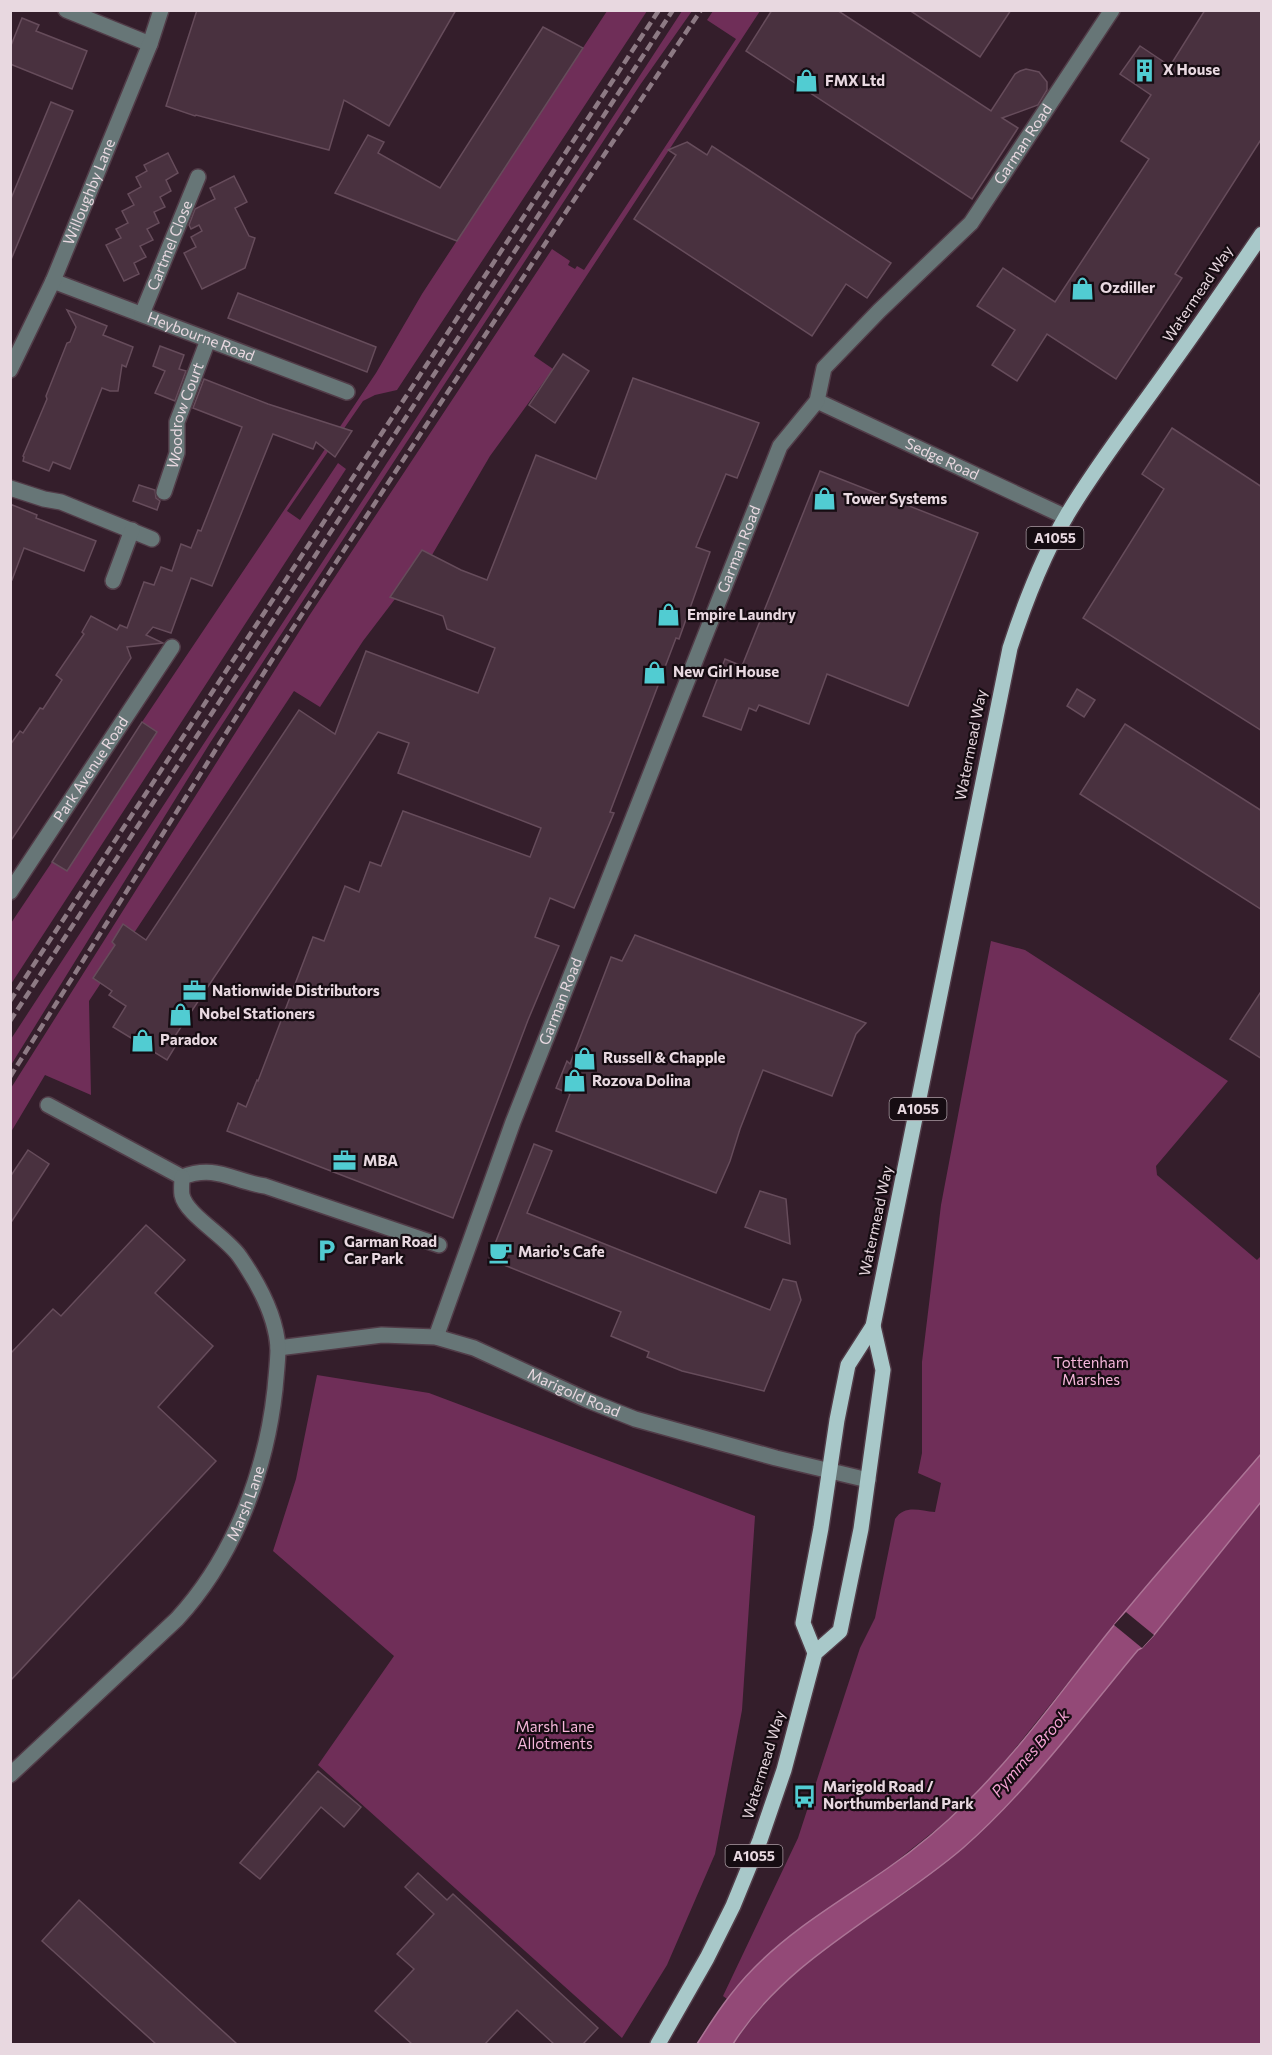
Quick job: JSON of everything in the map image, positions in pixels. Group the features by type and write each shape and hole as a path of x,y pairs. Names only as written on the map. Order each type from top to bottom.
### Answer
{"main road":[{"name":"Watermead Way","path":"815,1653 803,1623 848,1365 873,1326 962,892 1003,675 1025,601 1066,517 1088,482 1262,234"},
{"name":"Watermead Way","path":"658,2044 708,1958 733,1906 760,1840 784,1770 815,1653 840,1631 861,1529 883,1370 873,1326"}],"street":[{"path":"66,10 150,44"},
{"name":"Willoughby Lane","path":"10,370 53,281 150,44 161,10"},
{"name":"Garman Road","path":"436,1337 513,1122 780,446 817,401 824,368 879,311 971,223 1112,10"},
{"name":"Cartmel Close","path":"141,314 198,177"},
{"name":"Heybourne Road","path":"53,281 347,392"},
{"name":"Woodrow Court","path":"164,492 177,453 177,422 208,340"},
{"name":"Sedge Road","path":"817,401 1066,517"},
{"path":"10,488 44,500 61,502 152,539"},
{"path":"113,580 132,530"},
{"name":"Park Avenue Road","path":"10,892 171,647"},
{"path":"48,1105 182,1177 198,1171 216,1172 265,1186 439,1245"},
{"name":"Marsh Lane","path":"10,1775 196,1599 237,1526 255,1480 270,1421 278,1348 273,1324 256,1282 238,1254 219,1234 190,1211 182,1195 182,1177"},
{"name":"Marigold Road","path":"278,1348 382,1335 436,1337 474,1348 587,1400 635,1419 765,1456 868,1480"}],"green space":[{"path":"607,11 647,11 397,390 375,395 363,401 287,511 300,520 338,463 346,469 11,984 11,923 52,862 67,871 157,732 142,722 376,373 422,294"},
{"path":"682,11 692,11 640,85 210,743 11,1065 11,1039"},
{"path":"713,11 760,11 534,356 553,369 490,456 432,555 422,550 391,597 395,599 363,641 320,707 294,691 89,1001 91,1095 45,1075 11,1132 11,1088 309,616 552,249 570,261 568,265 584,270 736,39 707,20"},
{"name":"Tottenham Marshes","path":"991,941 1025,950 1228,1081 1156,1166 1157,1175 1257,1260 1261,1256 1261,1454 1120,1618 996,1772 968,1801 889,1867 796,1931 754,1968 727,1999 723,1996 798,1838 860,1648 875,1618 895,1519 903,1511 908,1510 935,1512 941,1483 918,1473 922,1453 922,1362 941,1205"},
{"name":"Marsh Lane Allotments","path":"317,1375 429,1393 755,1516 742,1710 715,1854 667,1965 622,2038 318,1765 394,1656 273,1551 296,1479"},
{"path":"1261,1502 1261,2044 733,2044 757,2012 796,1971 908,1891 964,1847 1138,1650 1154,1636"}],"water":[{"name":"Pymmes Brook","path":"1261,1454 1261,1502 1154,1635 1138,1650 1033,1778 963,1848 810,1961 756,2013 733,2044 697,2044 730,1995 769,1954 801,1927 920,1844 989,1780 1136,1598"}],"pier":[{"path":"1126,1612 1154,1635 1142,1648 1114,1625"}],"building":[{"path":"197,10 456,10 389,126 344,100 329,150 195,116 166,106"},
{"path":"772,10 837,10 991,111 1015,74 1020,71 1026,69 1039,72 1047,82 1047,90 1038,105 1002,118 1018,128 972,199 746,51"},
{"path":"909,10 1011,10 980,57"},
{"path":"1205,10 1262,10 1262,138 1175,274 1182,278 1116,379 1047,334 1017,381 992,365 1015,330 977,306 1003,268 1055,302 1149,159 1121,141 1151,95 1120,74 1140,46 1170,66"},
{"path":"22,18 39,25 36,31 87,51 72,89 10,64 10,48"},
{"path":"543,27 583,48 457,241 335,193 368,135 384,142 378,153 440,188"},
{"path":"51,102 73,111 10,262 10,201"},
{"path":"687,142 707,155 712,146 891,263 867,298 846,284 812,336 634,219 676,155 668,150"},
{"path":"168,153 178,173 166,180 171,191 160,197 165,207 154,212 159,223 147,229 153,240 140,246 146,257 134,263 139,274 124,281 106,245 121,238 116,229 128,223 122,211 134,205 128,194 141,187 136,177 147,171 144,165"},
{"path":"234,176 247,202 235,208 249,236 255,238 245,268 202,289 184,253 196,247 191,237 202,231 199,225 191,229 189,225 195,209 215,199 210,188"},
{"path":"238,293 376,347 367,372 228,318"},
{"path":"67,310 107,326 103,335 133,347 126,367 122,365 118,391 102,388 70,469 53,462 49,471 23,461 23,456 67,343 70,342 76,327"},
{"path":"160,346 184,355 179,369 186,371 175,401 155,393 165,371 153,366"},
{"path":"563,354 589,371 555,423 529,405"},
{"path":"633,378 759,423 737,478 726,474 696,547 710,552 679,639 676,638 610,812 614,813 574,908 550,898 535,937 559,946 528,1020 453,1218 227,1131 238,1103 246,1107 258,1081 313,937 324,941 345,886 359,892 370,862 381,866 403,811 530,857 541,828 398,773 409,743 378,732 173,1039 178,1042 167,1060 113,1027 126,1006 109,995 112,991 93,978 115,945 112,942 123,924 146,940 299,710 335,734 366,651 478,693 495,648 447,629 443,616 390,597 422,550 461,570 487,580 536,455 596,479"},
{"path":"204,379 268,404 352,431 335,457 316,442 313,449 273,434 212,586 191,578 171,633 153,627 146,635 163,643 127,647 131,658 10,842 10,745 20,731 23,733 40,708 43,709 62,680 56,675 84,634 82,632 91,616 117,630 120,625 127,628 144,582 154,585 161,567 172,571 181,544 191,548 198,530 201,531 242,427 193,408"},
{"path":"1172,428 1262,487 1262,731 1083,618 1164,489 1142,474"},
{"path":"820,471 978,533 908,706 827,674 809,724 759,705 756,711 749,708 741,730 703,716 725,659 742,666"},
{"path":"139,485 155,490 156,498 160,501 157,510 133,501"},
{"path":"10,504 37,515 36,518 96,541 84,571 24,548 12,580 10,580"},
{"path":"1077,689 1095,700 1084,717 1067,706"},
{"path":"142,722 157,732 67,871 52,862"},
{"path":"1125,724 1262,811 1262,910 1080,794"},
{"path":"635,935 866,1023 856,1034 832,1096 763,1070 716,1193 556,1131 570,1094 556,1088 567,1061 570,1064 611,957 622,961"},
{"path":"1262,990 1262,1059 1230,1039"},
{"path":"534,1144 552,1151 527,1213 770,1310 783,1279 796,1282 801,1300 764,1391 682,1371 647,1357 649,1352 611,1336 621,1312 489,1259"},
{"path":"28,1150 49,1164 10,1224 10,1177"},
{"path":"760,1191 786,1199 790,1244 745,1227"},
{"path":"146,1225 185,1260 155,1293 213,1346 158,1407 216,1461 10,1681 10,1354 53,1309 61,1316"},
{"path":"318,1771 361,1807 344,1827 321,1807 260,1879 240,1863"},
{"path":"418,1873 447,1900 453,1894 598,2028 583,2044 554,2044 517,2010 485,2044 412,2044 375,2011 414,1969 397,1954 434,1914 405,1887"},
{"path":"79,1900 237,2044 156,2044 42,1941"}],"railway":[{"path":"10,1001 659,10"},
{"path":"10,1021 673,10"},
{"path":"10,1077 272,660 701,10"}],"place":[{"name":"X House","path":"1145,70"},
{"name":"FMX Ltd","path":"807,81"},
{"name":"Ozdiller","path":"1082,288"},
{"name":"Tower Systems","path":"825,499"},
{"name":"Empire Laundry","path":"669,615"},
{"name":"New Girl House","path":"655,672"},
{"name":"Nationwide Distributors","path":"194,991"},
{"name":"Nobel Stationers","path":"181,1014"},
{"name":"Paradox","path":"142,1040"},
{"name":"Russell & Chapple","path":"585,1058"},
{"name":"Rozova Dolina","path":"574,1081"},
{"name":"MBA","path":"345,1161"},
{"name":"Garman Road Car Park","path":"326,1251"},
{"name":"Mario's Cafe","path":"500,1252"},
{"name":"Marigold Road / Northumberland Park","path":"805,1796"}]}
